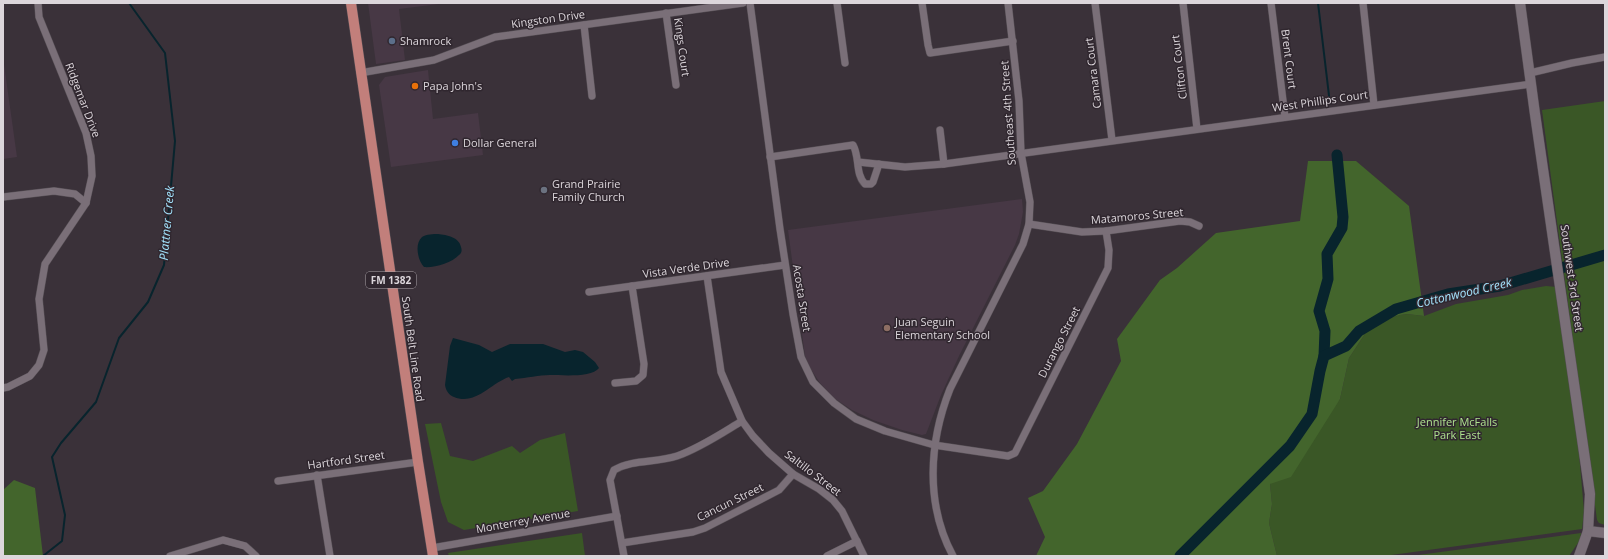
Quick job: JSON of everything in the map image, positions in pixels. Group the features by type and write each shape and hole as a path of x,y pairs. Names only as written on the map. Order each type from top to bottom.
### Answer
{"main road":[{"name":"South Belt Line Road","path":"351,3 360,73 432,552"}],"street":[{"name":"Ridgemar Drive","path":"3,388 30,376 39,365 44,350 39,299 45,264 86,202 92,176 91,156 86,133 39,17 38,3"},
{"name":"Kingston Drive","path":"360,73 434,60 495,38 743,3"},
{"name":"Acosta Street","path":"750,3 785,265 801,357 814,382 834,403 856,419 891,433 934,445 1008,456"},
{"path":"837,3 845,63"},
{"path":"922,3 930,53 1013,41"},
{"name":"Southeast 4th Street","path":"953,556 939,524 934,499 934,445 941,411 950,389 1023,244 1029,224 1030,202 1021,153 1019,101 1008,3"},
{"name":"Camara Court","path":"1095,3 1112,140"},
{"name":"Clifton Court","path":"1183,3 1197,129"},
{"name":"Brent Court","path":"1271,3 1285,117"},
{"path":"1363,3 1374,105"},
{"name":"Southwest 3rd Street","path":"1520,3 1590,494 1588,531 1579,556"},
{"name":"Kings Court","path":"666,13 676,85"},
{"path":"584,25 592,96"},
{"name":"West Phillips Court","path":"858,162 905,166 944,164 1374,105 1530,79 1572,63 1605,57"},
{"path":"940,130 944,164"},
{"path":"770,157 853,145 857,152 861,178 865,184 874,182 879,164"},
{"path":"3,197 54,191 75,194 86,202"},
{"name":"Matamoros Street","path":"1029,224 1082,232 1106,231 1180,220 1199,226"},
{"name":"Durango Street","path":"1008,456 1015,453 1108,268 1109,250 1106,231"},
{"name":"Vista Verde Drive","path":"589,292 785,265"},
{"name":"Saltillo Street","path":"707,276 721,372 742,421 753,436 769,453 793,474 819,489 833,500 842,511 864,556"},
{"path":"615,384 636,381 643,375 644,364 632,286"},
{"path":"624,556 610,480 614,470 624,464 677,456 720,435 742,421"},
{"name":"Hartford Street","path":"278,481 418,462"},
{"name":"Cancun Street","path":"622,542 693,532 706,528 779,490 793,474"},
{"path":"317,475 330,556"},
{"name":"Monterrey Avenue","path":"432,552 617,516"},
{"path":"1588,531 1605,533"},
{"path":"170,556 223,540 245,546 256,556"},
{"path":"827,556 856,541"}],"shaded area":[{"path":"368,3 447,3 399,9 405,60 376,64"},
{"path":"3,57 17,157 3,159"},
{"path":"428,70 433,119 478,113 483,155 391,167 379,85 385,77"},
{"name":"Juan Seguin Elementary School","path":"1022,199 1023,212 1019,234 1015,245 959,356 941,395 926,434 922,435 902,430 873,420 852,410 834,398 820,383 810,368 805,356 788,230"}],"green space":[{"path":"1605,101 1605,525 1599,523 1597,520 1542,110"},
{"path":"1308,161 1356,161 1409,206 1424,316 1407,314 1372,323 1349,358 1340,399 1291,477 1270,484 1272,504 1269,523 1277,556 1036,556 1045,537 1028,498 1043,491 1077,444 1121,361 1117,339 1160,280 1177,268 1216,233 1300,221"},
{"name":"Jennifer McFalls Park East","path":"1546,286 1557,287 1577,430 1584,511 1582,529 1384,556 1277,556 1269,523 1272,504 1270,484 1340,399 1349,358 1372,323 1407,314 1424,316 1456,304 1508,295 1522,290"},
{"path":"441,423 450,456 473,461 512,446 520,453 540,440 565,433 578,511 464,530 448,522 441,502 425,424"},
{"path":"14,480 35,488 43,556 3,556 3,490"},
{"path":"582,533 585,556 449,556 448,553"},
{"path":"1581,533 1580,540 1569,556 1411,556"}],"water":[{"path":"438,234 449,236 458,241 462,249 461,252 456,258 447,263 438,266 424,267 420,261 418,244 422,237 426,235"},
{"path":"453,338 479,345 492,352 510,344 543,344 565,352 575,350 583,352 595,362 599,368 583,375 542,375 515,379 512,381 509,377 483,393 469,399 462,399 451,395 447,391 445,385 450,346"}],"waterway":[{"name":"Plattner Creek","path":"43,556 62,541 65,515 52,457 61,443 96,402 119,338 148,302 164,265 175,141 165,53 129,3"},
{"path":"1318,3 1330,104"},
{"path":"1324,356 1325,331 1319,311 1328,279 1327,254 1342,228 1343,217 1337,155"},
{"name":"Cottonwood Creek","path":"1180,556 1290,446 1312,414 1324,356 1346,346 1359,331 1396,309 1448,294 1500,286 1605,255"}],"place":[{"name":"Shamrock","path":"392,41"},
{"name":"Papa John's","path":"415,86"},
{"name":"Dollar General","path":"455,143"},
{"name":"Grand Prairie Family Church","path":"544,190"},
{"name":"Juan Seguin Elementary School","path":"887,328"}]}
